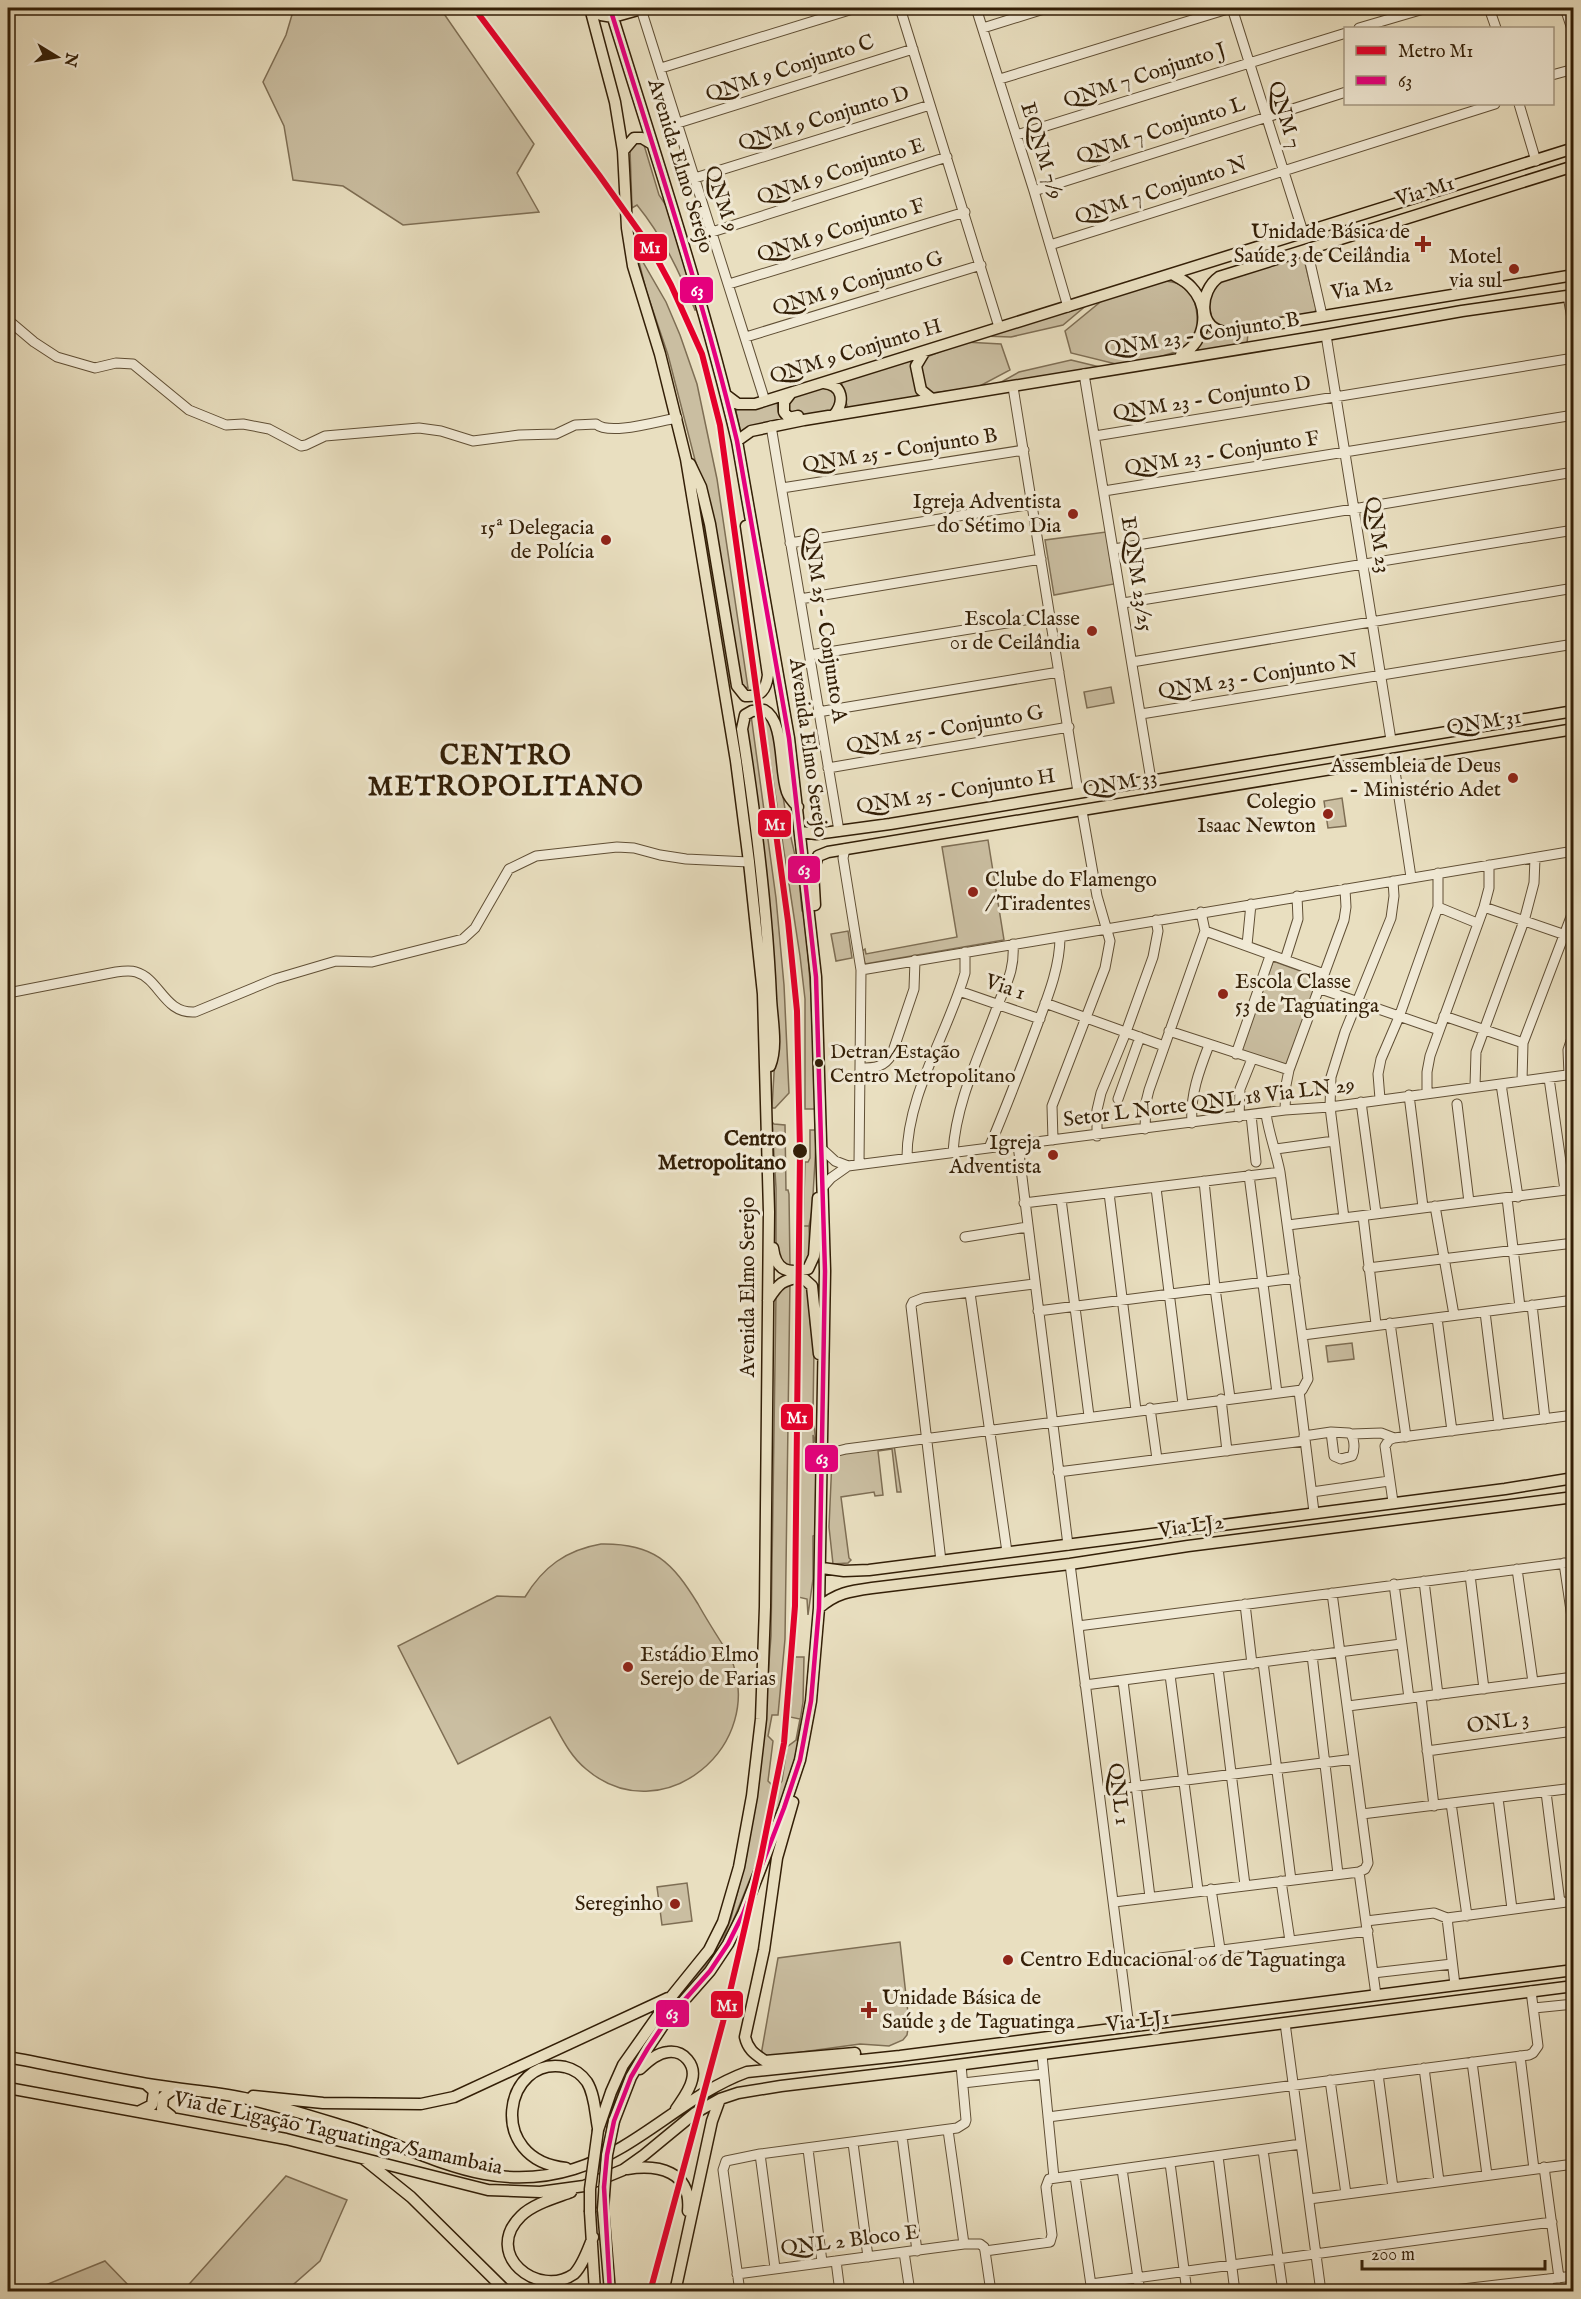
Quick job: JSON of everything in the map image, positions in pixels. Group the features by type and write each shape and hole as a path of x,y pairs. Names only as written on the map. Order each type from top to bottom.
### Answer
{"main road":[{"name":"Avenida Elmo Serejo","path":"590,8 609,75 623,151 627,228 633,266 660,354 686,459 722,671 749,862 763,994 769,1212 765,1607 760,1719 752,1796 739,1867 723,1922 710,1950 671,1997 623,2065 610,2092 598,2129 592,2163 590,2212 595,2292"},
{"path":"595,8 601,15 643,8"},
{"name":"Avenida Elmo Serejo","path":"610,2290 603,2209 607,2155 614,2121 632,2077 666,2021 710,1971 728,1944 743,1914 800,1760 811,1701 822,1568 825,1271 816,977 789,738 747,493 726,395 693,275 612,12"},
{"path":"623,151 634,138 642,138 652,144"},
{"path":"999,327 1574,148"},
{"path":"1493,191 1487,186 1490,179 1534,165 1555,155"},
{"name":"Via M1","path":"1203,311 1208,287 1219,277 1574,166"},
{"path":"1411,217 1429,206 1476,192 1478,185 1475,181 1470,181"},
{"path":"1172,274 1192,288 1203,311 1203,326 1198,342 1188,352 1176,358"},
{"name":"Via M2","path":"1203,311 1216,330 1227,332 1574,276"},
{"path":"1508,287 1510,304"},
{"name":"QNM 23 - Conjunto B","path":"1084,374 1571,295"},
{"name":"QNM 9 Conjunto H","path":"726,395 734,402 746,406 999,327"},
{"path":"1254,327 1251,338 1255,347"},
{"path":"926,351 916,366 921,390 932,399"},
{"path":"737,441 751,431 771,426 1084,374"},
{"path":"824,383 834,385 840,393 841,404 834,415"},
{"path":"794,392 784,402 784,412 789,418 799,416 804,420"},
{"path":"686,459 698,480 710,524 736,686 745,696 753,696 763,692 767,685 768,675 745,518 747,493"},
{"path":"767,1074 774,1044 771,981 753,803 742,729 745,716 752,711 764,710 776,722 785,785 790,798 798,808"},
{"path":"1342,767 1337,762 1340,754 1362,750 1372,744 1574,711"},
{"path":"1423,753 1439,746 1470,742 1472,732 1466,729"},
{"name":"QNM 31","path":"1397,757 1574,729"},
{"name":"QNM 25 - Conjunto H","path":"801,832 816,834 890,824 1372,744"},
{"name":"QNM 33","path":"811,926 816,901 813,871 815,862 821,855 845,849 1397,757"},
{"path":"1172,795 1192,787 1221,781 1222,775 1216,770"},
{"path":"1022,820 1017,813 1021,806 1050,801 1066,794"},
{"path":"959,830 975,823 1003,818 1007,812 1002,805"},
{"path":"845,849 854,834 878,830 890,824"},
{"path":"769,1212 776,1263 782,1269 796,1272 808,1269 814,1256 818,1192 823,1173"},
{"path":"768,1300 783,1281 802,1277 808,1281 813,1294 816,1336 824,1377"},
{"name":"Via LJ2","path":"822,1568 844,1571 869,1570 1505,1489 1574,1478"},
{"path":"1518,1487 1520,1504"},
{"path":"1505,1489 1508,1495 1508,1505"},
{"name":"Via LJ2","path":"819,1608 843,1592 1574,1497"},
{"path":"1205,1528 1202,1538 1206,1544"},
{"path":"1186,1530 1190,1537 1188,1546"},
{"path":"1010,1570 1011,1552"},
{"path":"800,1760 798,1782 777,1858 764,1950 746,2037 747,2044 753,2053 765,2061 854,2053 875,2058 874,2065 878,2074"},
{"name":"Via LJ1","path":"672,2114 726,2080 747,2072 1129,2028 1574,1970"},
{"name":"Via LJ1","path":"623,2169 644,2155 695,2113 720,2099 738,2093 1574,1986"},
{"path":"243,2098 253,2096 323,2103 421,2104 454,2097 671,1997"},
{"path":"1207,2017 1203,2024 1207,2033"},
{"path":"1188,2020 1191,2020 1192,2027 1188,2035"},
{"path":"632,2077 655,2056 668,2052 677,2053 690,2062 693,2070 692,2080 672,2114"},
{"name":"Via de Ligação Taguatinga/Samambaia","path":"8,2057 145,2084 243,2098 352,2129 462,2170 494,2177 519,2179 575,2169 638,2140 672,2114"},
{"path":"823,2063 828,2070 827,2080"},
{"path":"575,2169 543,2164 530,2156 519,2144 512,2123 514,2098 524,2081 536,2070 553,2065 571,2069 582,2076 591,2090 598,2129"},
{"path":"140,2111 152,2105 154,2091 145,2084"},
{"name":"Via de Ligação Taguatinga/Samambaia","path":"8,2088 171,2116 286,2139 488,2190 540,2192 584,2186 623,2169"},
{"path":"171,2116 162,2109 163,2097 175,2088"},
{"path":"675,2292 712,2121 720,2099"},
{"path":"360,2157 411,2197 507,2292"},
{"path":"623,2169 643,2167 671,2172 686,2191 689,2202 688,2217 668,2292"},
{"path":"584,2186 538,2205 522,2215 513,2225 508,2239 507,2252 510,2262 525,2279 546,2286 557,2286 576,2272 592,2237"}],"street":[{"name":"QNM 9","path":"643,8 765,401"},
{"path":"661,68 856,8"},
{"path":"900,8 999,327"},
{"name":"EQNM 7/9","path":"976,8 1000,79 1068,307"},
{"path":"983,28 1047,8"},
{"path":"1000,79 1231,8"},
{"name":"QNM 7","path":"1231,8 1303,232"},
{"path":"1362,27 1426,8"},
{"path":"1489,8 1496,27"},
{"path":"1565,8 1571,19 1574,35"},
{"name":"QNM 7 Conjunto J","path":"1017,135 1344,34"},
{"name":"QNM 9 Conjunto C","path":"678,123 913,49"},
{"path":"1554,74 1574,69"},
{"name":"QNM 7 Conjunto L","path":"1034,191 1344,93"},
{"name":"QNM 9 Conjunto D","path":"695,178 930,105"},
{"name":"QNM 7 Conjunto N","path":"1050,245 1492,105"},
{"path":"1519,105 1536,161"},
{"name":"QNM 9 Conjunto E","path":"712,231 947,157"},
{"name":"QNM 9 Conjunto F","path":"729,284 964,212"},
{"path":"1307,249 1322,315"},
{"name":"QNM 9 Conjunto G","path":"746,337 981,265"},
{"path":"1571,295 1574,330"},
{"path":"8,320 34,342 57,357 95,368 116,363 133,364 189,410 226,425 243,424 269,429 301,446 325,436 425,428 441,430 472,441 519,435 556,434 581,424 596,424 599,427 611,429 676,418"},
{"name":"QNM 23","path":"1326,335 1391,740"},
{"name":"QNM 23 - Conjunto D","path":"1095,436 1574,358"},
{"name":"EQNM 23/25","path":"1084,374 1151,780"},
{"path":"1013,387 1078,792"},
{"name":"QNM 23 - Conjunto F","path":"1104,491 1574,415"},
{"name":"QNM 25 - Conjunto A","path":"771,426 839,831"},
{"name":"QNM 25 - Conjunto B","path":"782,488 1024,450"},
{"path":"1114,549 1574,472"},
{"path":"790,543 1032,504"},
{"path":"1123,603 1574,530"},
{"path":"800,599 1041,559"},
{"path":"1132,662 1574,588"},
{"path":"810,655 1050,616"},
{"name":"QNM 23 - Conjunto N","path":"1141,714 1574,644"},
{"path":"818,712 1059,672"},
{"name":"QNM 25 - Conjunto G","path":"828,768 1069,727"},
{"path":"1397,757 1411,877"},
{"path":"1053,1140 1052,1106 1109,951 1110,941 1097,896 1082,811"},
{"path":"8,993 116,972 134,972 142,975 174,1007 186,1012 195,1012 275,979 336,961 372,962 463,939 475,928 509,869 536,856 617,847 634,848 686,859 749,862"},
{"path":"845,849 843,858 861,970 859,1164"},
{"path":"861,970 1574,851"},
{"path":"1475,1086 1476,1052 1524,921 1534,883 1535,858"},
{"path":"1427,1092 1426,1072 1438,1030 1484,906 1489,888 1489,866"},
{"path":"1380,1099 1378,1074 1381,1059 1399,1017 1438,907 1438,873"},
{"path":"1344,1218 1330,1107 1331,1077 1390,918 1394,896 1393,881"},
{"path":"1285,1110 1289,1070 1344,920 1345,889"},
{"path":"1285,960 1298,919 1297,896"},
{"path":"1247,945 1251,904"},
{"path":"1484,906 1574,938"},
{"path":"1438,907 1477,923"},
{"path":"1522,1081 1523,1043 1574,909"},
{"path":"1145,1129 1146,1102 1205,932 1201,912"},
{"path":"1097,1136 1097,1110 1101,1093 1153,957 1158,931 1156,920"},
{"path":"1205,932 1324,974"},
{"path":"989,1148 1000,1126 1040,1019 1058,960 1060,937"},
{"path":"953,1152 958,1116 1013,968 1012,944"},
{"path":"907,1157 907,1141 913,1114 965,973 965,952"},
{"path":"1236,1054 1270,956"},
{"path":"860,1068 881,1066 892,1054 914,989 915,960"},
{"path":"1318,988 1438,1030"},
{"name":"Via 1","path":"959,991 1040,1019"},
{"path":"1045,1003 1164,1046"},
{"path":"1444,1016 1523,1043"},
{"path":"1169,1031 1289,1070"},
{"path":"1571,1074 1568,1050 1574,1032"},
{"path":"1118,1100 1140,1037"},
{"path":"1192,1123 1194,1085 1209,1045"},
{"path":"1239,1117 1240,1089 1252,1059"},
{"name":"Setor L Norte QNL 18 Via LN 29","path":"848,1166 907,1157 1097,1136 1285,1110 1330,1107 1571,1074"},
{"path":"1288,1225 1569,1190 1549,1078"},
{"path":"1501,1084 1518,1197"},
{"path":"1409,1095 1423,1207"},
{"path":"1361,1102 1376,1214"},
{"path":"1457,1104 1469,1202"},
{"path":"823,1464 834,1452 846,1449 1150,1408 1299,1391 1305,1387 1308,1379 1288,1225 1276,1149 1268,1132 1266,1114"},
{"path":"1251,1115 1257,1162"},
{"path":"1000,1126 1005,1147"},
{"path":"1276,1149 1334,1141"},
{"path":"1018,1145 1068,1545"},
{"path":"822,1149 835,1161 848,1166"},
{"path":"824,1187 831,1178 848,1166"},
{"path":"1024,1203 1280,1172"},
{"path":"1249,1175 1277,1393"},
{"path":"1204,1181 1226,1399 1227,1450"},
{"path":"1156,1188 1183,1404"},
{"path":"1109,1193 1120,1299 1136,1410"},
{"path":"1507,1198 1520,1307"},
{"path":"1060,1199 1089,1416"},
{"path":"1436,1206 1454,1316"},
{"path":"1363,1216 1377,1324"},
{"path":"965,1237 1027,1227"},
{"path":"1368,1268 1574,1243"},
{"path":"1038,1311 1295,1278"},
{"path":"941,1561 928,1438 910,1310 913,1302 917,1300 1034,1284"},
{"path":"970,1293 989,1430 1011,1552"},
{"path":"1303,1335 1574,1300"},
{"path":"1532,1305 1545,1419"},
{"path":"1485,1312 1499,1425"},
{"path":"1437,1318 1452,1431"},
{"path":"1390,1323 1406,1437"},
{"path":"1299,1391 1314,1512"},
{"path":"1150,1408 1157,1459"},
{"path":"1393,1502 1386,1446 1389,1440 1574,1415"},
{"path":"1058,1472 1227,1450 1331,1432 1381,1433 1394,1438"},
{"path":"1331,1432 1334,1456 1341,1459 1349,1457 1354,1451 1352,1434"},
{"path":"823,1443 829,1447 846,1449"},
{"path":"1312,1492 1389,1481"},
{"path":"1078,1626 1569,1563 1574,1631"},
{"name":"QNL 1","path":"1070,1564 1129,2028"},
{"path":"1517,1569 1533,1682"},
{"path":"1470,1575 1484,1689"},
{"path":"1424,1581 1438,1695"},
{"path":"1394,1584 1409,1698"},
{"path":"1114,1902 1359,1872 1365,1869 1368,1863 1332,1593"},
{"path":"1245,1604 1252,1664"},
{"path":"1085,1685 1401,1644"},
{"path":"1312,1655 1338,1874"},
{"path":"1263,1662 1278,1767 1290,1941"},
{"path":"1218,1668 1245,1885"},
{"path":"1170,1675 1198,1890"},
{"path":"1348,1706 1574,1677"},
{"path":"1123,1681 1150,1897"},
{"path":"1421,1697 1434,1806"},
{"name":"ONL 3","path":"1427,1751 1574,1731"},
{"path":"1099,1791 1354,1759"},
{"path":"1362,1814 1574,1788"},
{"path":"1546,1792 1560,1903"},
{"path":"1497,1798 1512,1909"},
{"path":"1451,1803 1467,1916"},
{"path":"1359,1872 1376,1995"},
{"path":"1211,1889 1220,1949"},
{"path":"1366,1921 1434,1913 1447,1918 1574,1901"},
{"path":"1447,1918 1455,1985"},
{"path":"1121,1963 1368,1931"},
{"path":"1373,1973 1452,1964"},
{"path":"1048,2117 1533,2053 1538,2046 1531,1991"},
{"path":"1534,2008 1574,2004"},
{"path":"1285,2023 1321,2292"},
{"path":"1042,2055 1054,2178 1301,2144"},
{"path":"1520,2056 1534,2169"},
{"path":"1472,2062 1487,2175"},
{"path":"740,2292 723,2169 726,2161 760,2154 948,2130 962,2126 966,2120 961,2065"},
{"path":"1424,2068 1439,2181"},
{"path":"963,2083 1043,2074"},
{"path":"1378,2074 1393,2188"},
{"path":"1329,2080 1346,2194"},
{"path":"948,2130 964,2244"},
{"path":"902,2136 917,2250"},
{"path":"853,2143 868,2257"},
{"path":"808,2149 822,2262"},
{"path":"1263,2150 1283,2292"},
{"path":"760,2154 775,2268"},
{"path":"1218,2156 1235,2292"},
{"path":"1170,2163 1187,2292"},
{"path":"1309,2199 1574,2163"},
{"path":"1544,2168 1559,2278"},
{"path":"1122,2169 1140,2292"},
{"path":"1075,2176 1091,2288 1138,2277 1552,2222"},
{"name":"QNL 2 Bloco E","path":"737,2274 964,2244 980,2244 985,2249 1046,2244 1052,2239 1052,2235 1046,2187 1047,2181 1054,2178"},
{"path":"985,2249 991,2292"},
{"path":"904,2252 910,2292"},
{"path":"836,2261 840,2292"},
{"path":"1437,2292 1500,2288 1574,2276"},
{"path":"1548,2279 1549,2292"}],"shaded area":[{"path":"294,8 440,8 534,144 517,173 539,212 403,225 343,186 293,180 284,126 263,82 286,35"},
{"path":"638,141 644,145 659,195 667,207 699,309 695,310 677,269 655,230 637,205 632,208 630,149"},
{"path":"636,250 666,302 697,384 717,479 748,688 741,686 707,494 695,460 668,355 646,290"},
{"path":"1298,257 1304,259 1316,308 1315,313 1225,329 1212,320 1208,298 1218,282"},
{"path":"1160,281 1180,285 1192,296 1195,304 1197,333 1182,350 1149,360 1120,365 1071,353 1065,331 1104,299"},
{"path":"1088,304 1063,325 1011,337 983,336"},
{"path":"1205,325 1219,336 1248,332 1247,344 1192,353"},
{"path":"965,342 1001,344 1010,370 976,388 931,393 925,390 919,364 924,358"},
{"path":"910,359 919,398 848,410 841,381"},
{"path":"1071,360 1104,368 996,385 1019,372"},
{"path":"826,386 832,388 838,401 830,412 791,415 787,406 793,396"},
{"path":"777,401 782,421 741,434 735,407 749,409"},
{"path":"1106,532 1114,584 1054,595 1045,540"},
{"path":"1111,687 1114,703 1087,708 1084,692"},
{"path":"763,714 771,721 786,815 798,869 802,911 805,914 811,996 817,1128 813,1195 815,1196 809,1226 810,1259 802,1267 805,1162 808,1162 810,1158 810,1130 815,1130 816,1109 805,1109 805,999"},
{"path":"751,715 776,898 784,985 789,1093 775,1108 772,1108 775,1056 746,725"},
{"path":"1342,798 1346,826 1328,828 1324,801"},
{"name":"Clube do Flamengo / Tiradentes","path":"988,840 1004,940 865,964 862,951 865,949 866,954 957,937 942,847"},
{"path":"848,931 852,958 836,961 831,934"},
{"path":"1273,961 1320,978 1289,1068 1241,1051"},
{"path":"772,1122 785,1125 790,1267 786,1267 776,1256 776,1188"},
{"path":"790,1280 785,1639 778,1715 772,1715 768,1736 773,1741 768,1781 772,1785 779,1785 782,1781 787,1747 796,1740 800,1719 790,1717 795,1657 804,1657 803,1702 797,1740 800,1740 786,1790 727,1936 709,1965 642,2045 622,2083 607,2127 605,2126 620,2082 632,2058 674,2001 706,1964 725,1934 746,1859 763,1742 771,1636 776,1294"},
{"path":"801,1280 810,1290 816,1445 813,1435 814,1458 817,1458 816,1535 813,1536 813,1579 808,1615 807,1599 798,1597"},
{"path":"1352,1343 1354,1359 1328,1362 1326,1346"},
{"path":"894,1445 901,1492 897,1492 892,1449 878,1451 883,1495 875,1496 874,1492 841,1497 851,1560 848,1563 833,1564 829,1527 832,1459 836,1455"},
{"name":"Estádio Elmo Serejo de Farias","path":"601,1544 635,1547 648,1551 670,1566 689,1589 730,1656 738,1689 735,1720 722,1748 701,1770 675,1785 646,1791 616,1786 580,1764 550,1717 458,1764 398,1646 497,1596 525,1597 540,1577 566,1555"},
{"name":"Sereginho","path":"687,1883 692,1921 662,1925 657,1887"},
{"path":"900,1942 909,2022 907,2035 903,2040 889,2046 860,2044 773,2056 761,2055 778,1958"},
{"path":"286,2176 347,2200 320,2261 286,2291 183,2291"},
{"path":"105,2261 134,2291 37,2291 38,2288"}],"waterway":[{"path":"803,1226 810,1226"}],"metro line":[{"name":"M1","path":"474,8 651,248 671,285 702,354 720,425 788,921 797,1011 800,1151 795,1606 784,1743 761,1857 723,2022 650,2292"}],"transit line":[{"name":"63","path":"610,8 693,277 737,441 789,738 816,977 825,1271 819,1608 811,1701 800,1760 743,1914 728,1944 710,1971 666,2021 648,2048 631,2077 614,2121 607,2155 604,2187 610,2292"}],"place":[{"name":"Unidade Básica de Saúde 3 de Ceilândia","path":"1423,244"},
{"name":"Motel via sul","path":"1514,269"},
{"name":"Igreja Adventista do Sétimo Dia","path":"1073,514"},
{"name":"15ª Delegacia de Polícia","path":"606,540"},
{"name":"Escola Classe 01 de Ceilândia","path":"1092,631"},
{"name":"Assembleia de Deus - Ministério Adet","path":"1513,778"},
{"name":"Colegio Isaac Newton","path":"1328,814"},
{"name":"Clube do Flamengo / Tiradentes","path":"973,892"},
{"name":"Escola Classe 53 de Taguatinga","path":"1223,994"},
{"name":"Detran/Estação Centro Metropolitano","path":"819,1063"},
{"name":"Centro Metropolitano","path":"800,1151"},
{"name":"Igreja Adventista","path":"1053,1155"},
{"name":"Estádio Elmo Serejo de Farias","path":"628,1667"},
{"name":"Sereginho","path":"675,1904"},
{"name":"Centro Educacional 06 de Taguatinga","path":"1008,1960"},
{"name":"Unidade Básica de Saúde 3 de Taguatinga","path":"869,2010"}],"district":[{"name":"CENTRO METROPOLITANO","path":"506,772"}]}
